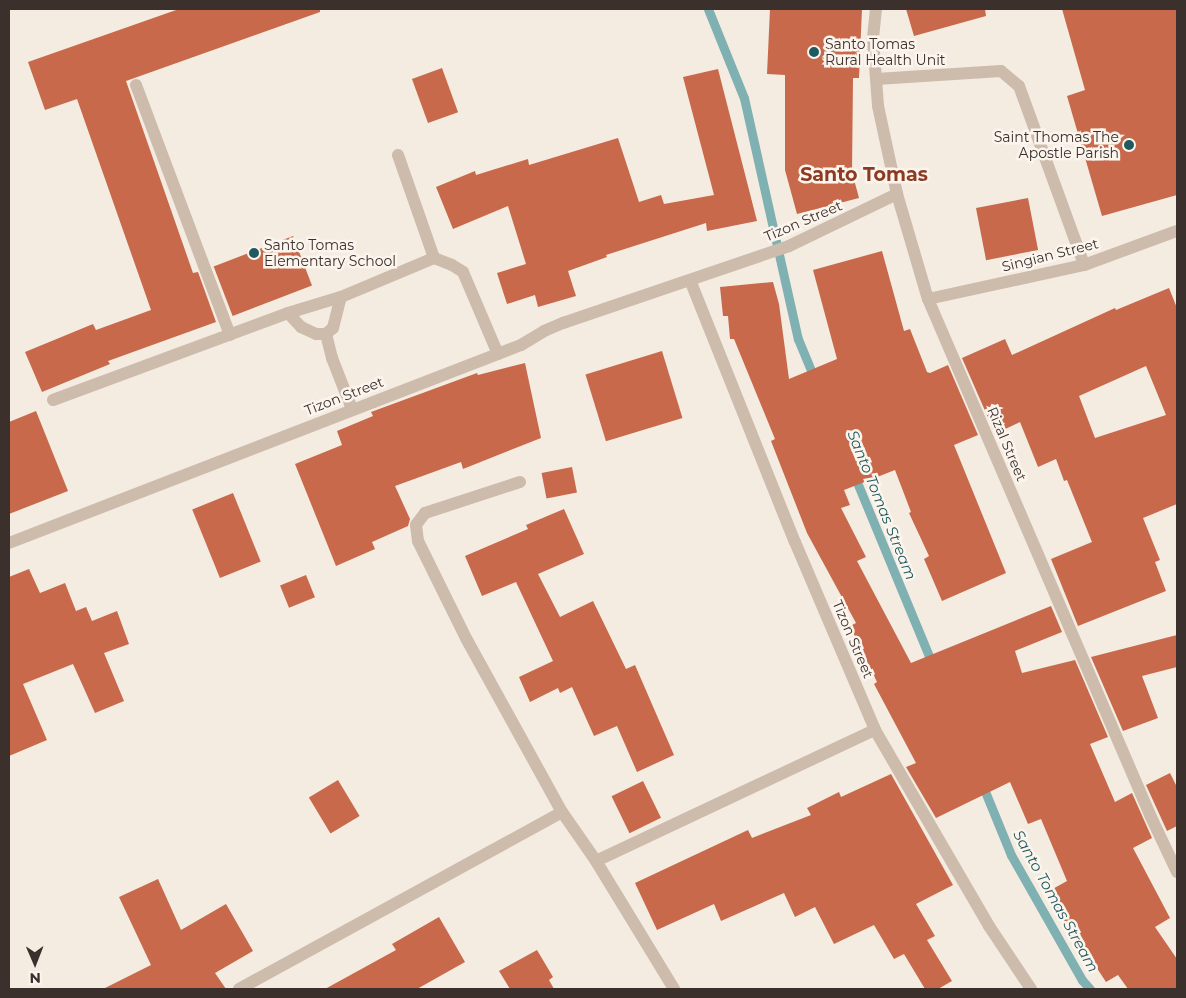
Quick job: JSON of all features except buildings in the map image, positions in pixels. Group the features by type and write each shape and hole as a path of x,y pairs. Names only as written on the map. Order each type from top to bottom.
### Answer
{"street":[{"name":"Rizal Street","path":"876,9 873,38 878,106 897,194 928,299 1151,817 1177,872"},
{"path":"877,79 1001,71 1019,86 1084,265"},
{"path":"136,86 230,335"},
{"path":"398,155 434,258"},
{"name":"Tizon Street","path":"9,543 521,345 544,331 563,323 790,246 897,194"},
{"name":"Singian Street","path":"928,299 1084,265 1177,231"},
{"path":"53,400 288,313 341,297 434,258 452,265 463,272 498,354"},
{"name":"Tizon Street","path":"690,280 795,542 875,730 989,926 1031,989"},
{"path":"288,313 301,327 316,334 326,334 333,328 341,297"},
{"path":"326,334 332,358 352,409"},
{"path":"520,482 425,513 416,525 418,540 467,640 562,812 596,861 674,989"},
{"path":"596,861 875,730"},
{"path":"239,989 562,812"}],"waterway":[{"name":"Santo Tomas Stream","path":"708,9 744,98 798,339 815,380"},
{"name":"Santo Tomas Stream","path":"854,475 933,666"},
{"name":"Santo Tomas Stream","path":"982,784 1011,855 1082,980 1090,989"}],"place":[{"name":"Santo Tomas Rural Health Unit","path":"814,52"},
{"name":"Saint Thomas The Apostle Parish","path":"1129,145"},
{"name":"Santo Tomas Elementary School","path":"254,253"}],"district":[{"name":"Santo Tomas","path":"864,175"}]}
